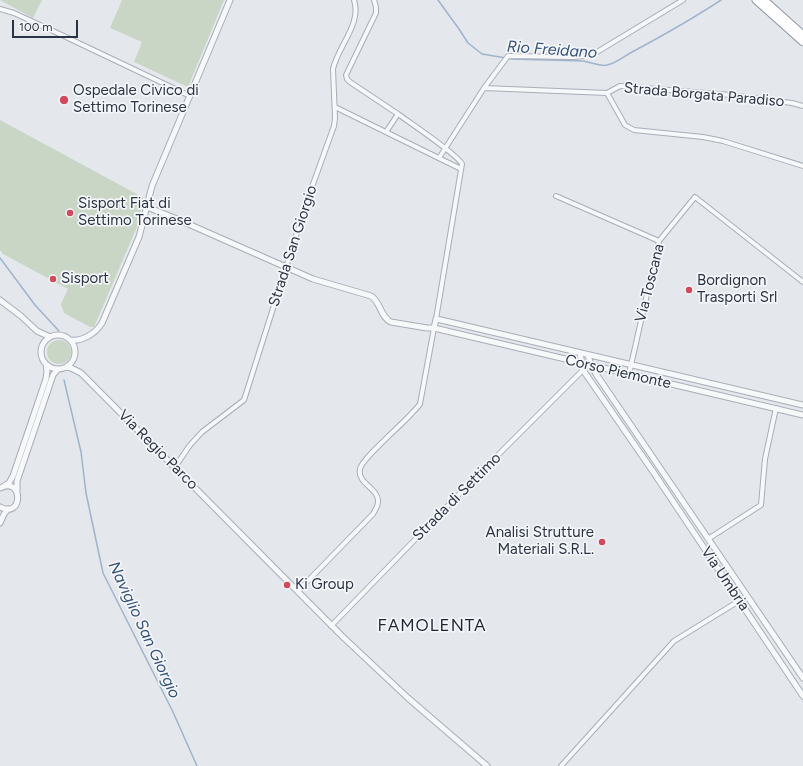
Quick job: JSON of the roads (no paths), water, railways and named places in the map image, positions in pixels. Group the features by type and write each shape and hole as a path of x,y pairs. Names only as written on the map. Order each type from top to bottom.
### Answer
{"highway":[{"path":"756,0 803,42"},
{"path":"764,0 803,35"}],"street":[{"path":"70,340 82,339 94,332 102,323 139,237 152,186 230,0"},
{"name":"Strada San Giorgio","path":"175,467 190,445 202,432 244,400 308,198 334,126 334,62 354,22 356,10 354,0"},
{"path":"374,0 376,13 346,75 347,79 445,149 460,161 461,169 420,404 413,413 361,465 359,471 361,478 377,495 378,503 373,514 298,591 331,626 408,698 487,766"},
{"path":"439,158 484,88 508,56 573,57 598,52 683,0"},
{"path":"0,9 14,13 66,36 190,96"},
{"name":"Strada Borgata Paradiso","path":"484,88 607,94 620,86 731,96 792,103 803,106"},
{"name":"Strada Borgata Paradiso","path":"607,94 625,125 634,130 723,141 803,166"},
{"path":"334,106 461,169"},
{"path":"386,132 398,114"},
{"path":"556,196 659,241"},
{"name":"Via Toscana","path":"629,374 659,241 695,197 803,282"},
{"name":"Corso Piemonte","path":"147,207 313,279 372,297 377,302 387,320 391,322 434,328 803,415"},
{"path":"0,300 21,316 37,331 50,337"},
{"name":"Corso Piemonte","path":"436,319 803,405"},
{"path":"480,339 482,330"},
{"path":"37,331 43,344"},
{"path":"2,487 11,481 46,379 46,364 41,354 43,344 50,337 60,335 70,340 74,345 74,359 66,367"},
{"path":"75,351 82,339"},
{"name":"Via Umbria","path":"580,353 583,370 679,510 803,696"},
{"name":"Via Umbria","path":"588,355 591,365 803,678"},
{"name":"Via Regio Parco","path":"74,359 78,370 298,591"},
{"path":"46,364 50,367 58,369 66,367 78,370"},
{"path":"0,507 8,509 14,507 18,500 17,481 53,375 58,369"},
{"name":"Strada di Settimo","path":"331,626 469,484 583,370"},
{"path":"736,399 738,390"},
{"path":"765,405 766,396"},
{"name":"Via Umbria","path":"708,539 761,505 766,459 776,408"},
{"path":"615,416 621,410"},
{"path":"654,473 660,468"},
{"path":"2,487 12,487 17,493"},
{"path":"679,510 686,506"},
{"path":"0,523 8,509"},
{"path":"561,766 674,641 747,596"},
{"path":"771,648 778,642"}],"waterway":[{"name":"Rio Freidano","path":"438,0 468,43 482,54 512,59 583,61 599,65 611,64 617,61 666,34 721,0"},
{"path":"0,258 35,305 59,331"},
{"name":"Naviglio San Giorgio","path":"64,380 81,452 86,493 103,573 173,712 197,766"}],"place":[{"name":"Ospedale Civico di Settimo Torinese","path":"64,100"},
{"name":"Sisport Fiat di Settimo Torinese","path":"70,213"},
{"name":"Sisport","path":"53,279"},
{"name":"Bordignon Trasporti Srl","path":"689,290"},
{"name":"Analisi Strutture Materiali S.R.L.","path":"602,542"},
{"name":"Ki Group","path":"287,585"}],"district":[{"name":"FAMOLENTA","path":"432,626"}]}
